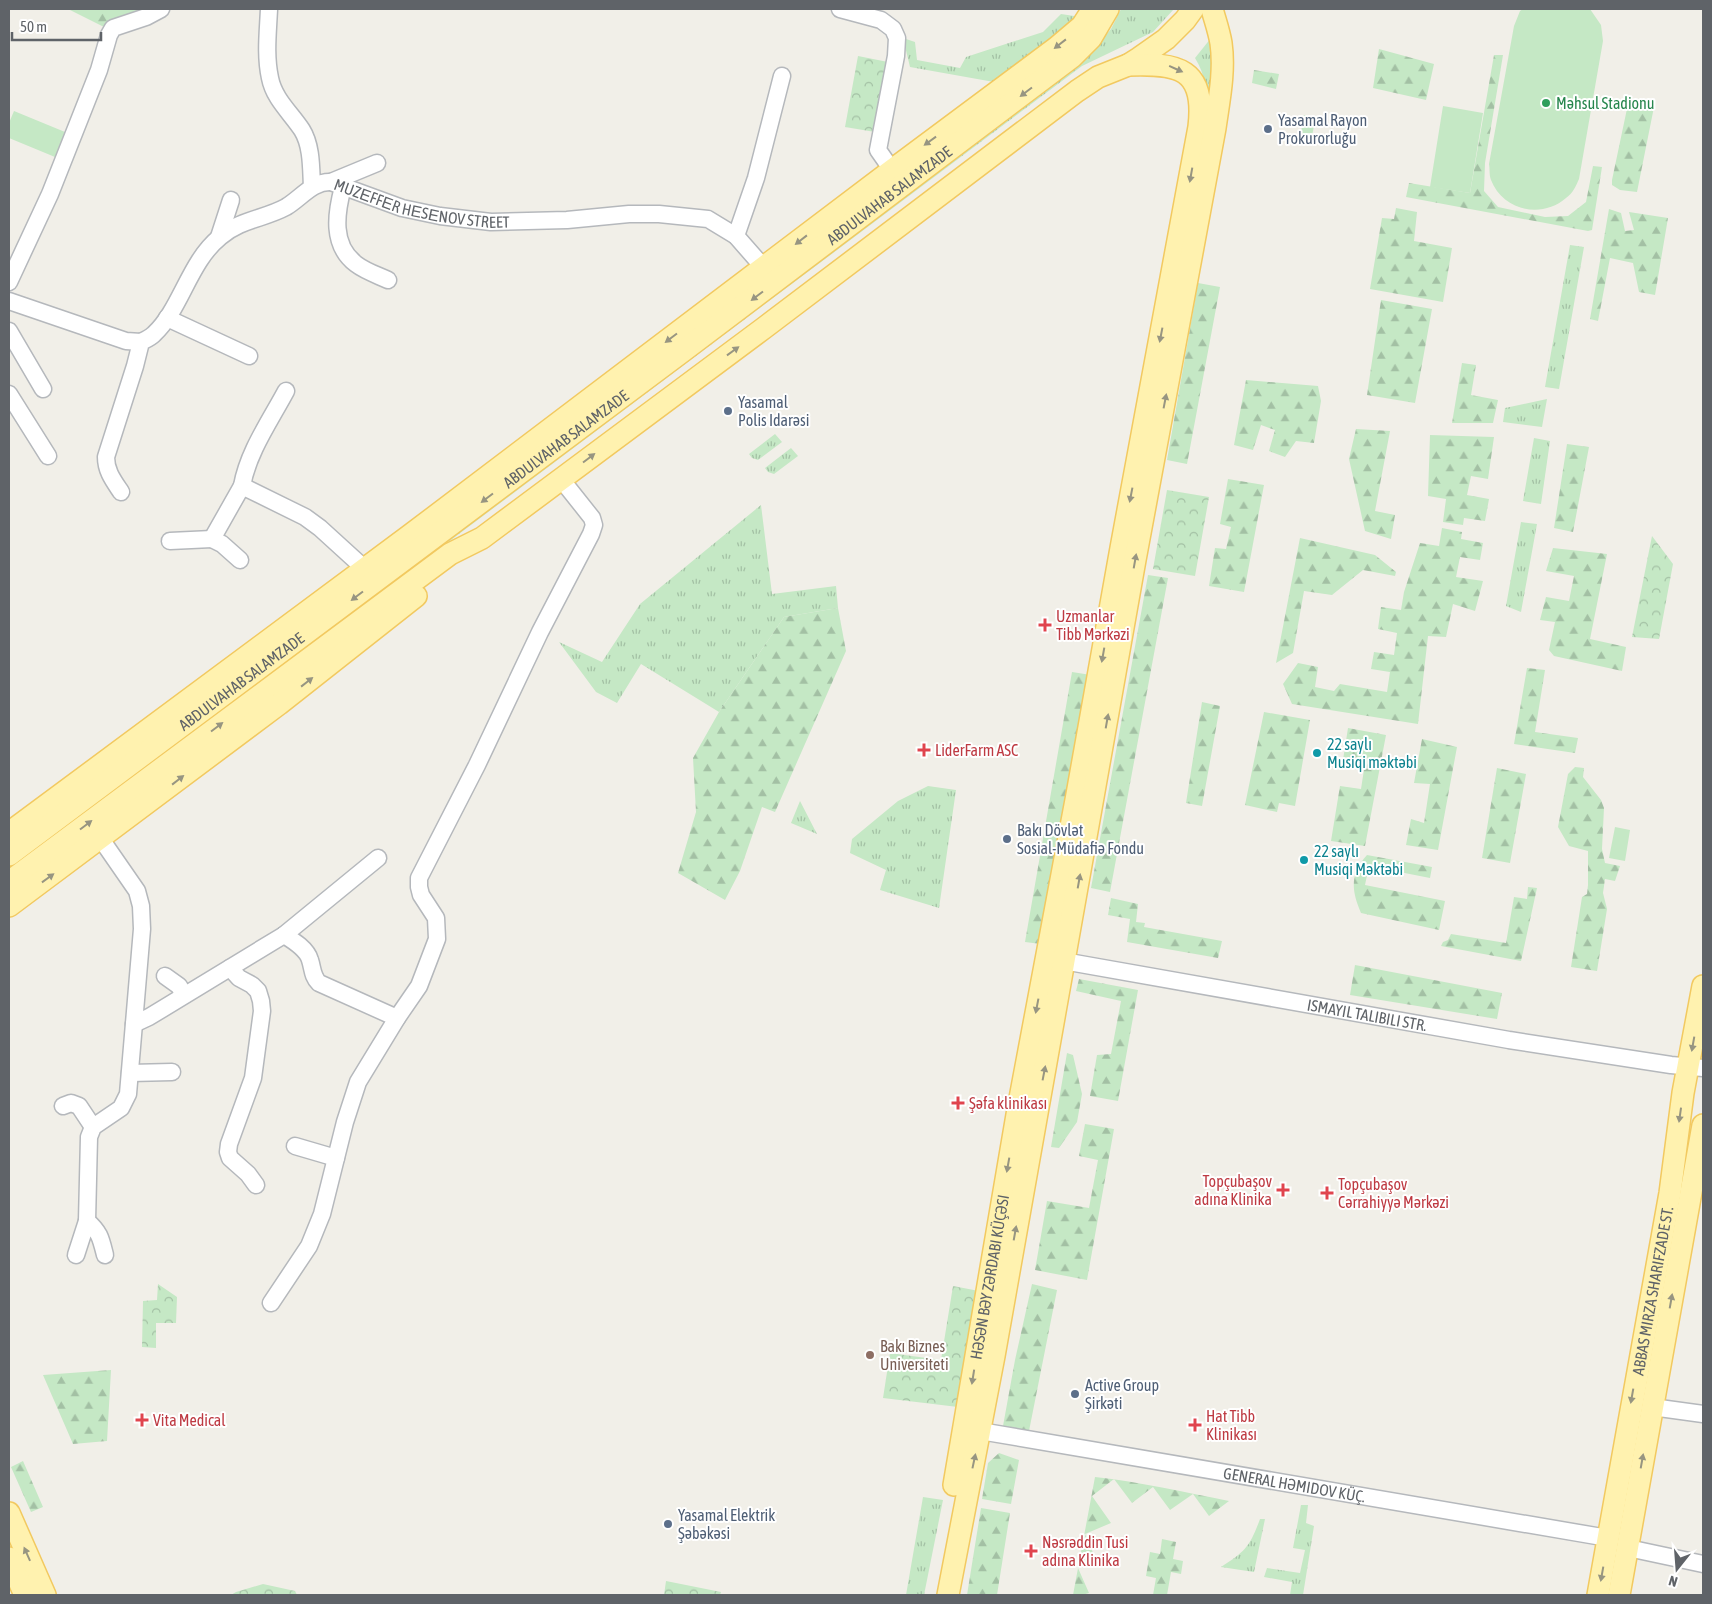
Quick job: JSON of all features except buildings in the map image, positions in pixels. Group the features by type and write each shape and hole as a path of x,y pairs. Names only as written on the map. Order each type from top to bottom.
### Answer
{"main road":[{"name":"ABDULVAHAB SALAMZADE","path":"9,833 365,569 1073,35 1082,26 1093,9"},
{"name":"ABDULVAHAB SALAMZADE","path":"9,856 683,352 1081,50 1091,38 1108,9"},
{"path":"1128,66 1166,39 1194,9"},
{"path":"1055,959 1135,560 1202,205 1222,76 1221,50 1212,9"},
{"path":"1055,959 1093,709 1201,112 1198,90 1187,75 1180,70 1162,65 1128,66"},
{"name":"ABDULVAHAB SALAMZADE","path":"9,882 450,554 482,538 760,332 1077,91 1098,78 1128,66"},
{"name":"ABDULVAHAB SALAMZADE","path":"9,906 101,839 247,726 279,704 461,562 482,538"},
{"name":"HƏSƏN BƏY ZƏRDABI KÜÇƏSI","path":"934,1595 998,1281 1055,959"},
{"name":"ABBAS MIRZA SHARIFZADE ST.","path":"1598,1595 1670,1193 1696,1068 1703,986"},
{"name":"ABBAS MIRZA SHARIFZADE ST.","path":"1619,1595 1703,1125"},
{"name":"HƏSƏN BƏY ZƏRDABI KÜÇƏSI","path":"948,1595 980,1432 998,1281"},
{"path":"1615,1497 1635,1501"},
{"path":"9,1513 45,1595"},
{"path":"9,1558 24,1595"}],"street":[{"path":"9,282 50,194 99,70 113,28 146,17 161,9"},
{"path":"269,9 266,52 270,79 275,94 302,131 307,143 312,187"},
{"path":"840,9 881,20 893,30 897,38 896,56 878,150 892,170"},
{"path":"736,236 756,178 782,76"},
{"path":"376,162 337,184 336,227 340,242 350,258 357,264 388,280"},
{"name":"MUZЕFFЕR HЕSЕNOV STREET","path":"141,342 153,335 166,318 195,266 219,238 238,224 282,209 322,181 337,184 402,208 440,216 491,222 567,220 629,214 659,214 708,219 736,236 764,268"},
{"path":"219,238 231,200"},
{"path":"9,301 126,341 141,342 106,457 108,472 121,492"},
{"path":"166,318 250,356"},
{"path":"9,331 43,389"},
{"path":"212,539 242,486 244,476 261,435 286,391"},
{"path":"9,394 48,456"},
{"path":"271,1303 309,1246 322,1214 358,1082 396,1018 419,986 437,939 436,918 421,895 419,878 477,765 540,632 591,534 594,524 592,518 561,479"},
{"path":"242,486 305,517 320,528 365,569"},
{"path":"170,541 212,539 222,544 240,560"},
{"path":"76,1255 87,1221 89,1138 92,1127 121,1108 128,1094 142,928 141,906 136,891 101,839"},
{"path":"134,1024 284,935 378,858"},
{"path":"284,935 308,955 313,975 318,983 396,1018"},
{"name":"ISMAYIL TALIBILI STR.","path":"1055,959 1499,1038 1696,1068"},
{"path":"230,968 239,978 252,985 258,991 261,1001 262,1011 254,1078 229,1144 228,1152 230,1158 248,1174 256,1185"},
{"path":"166,976 179,986 184,995"},
{"path":"130,1073 172,1072"},
{"path":"63,1106 71,1103 79,1106 92,1127"},
{"path":"295,1146 336,1158"},
{"path":"87,1221 97,1229 105,1255"},
{"path":"1652,1407 1703,1414"},
{"name":"GENERAL HƏMIDOV KÜÇ.","path":"980,1432 1608,1538"},
{"path":"1628,1548 1703,1564"}],"green space":[{"path":"68,9 163,9 161,12 104,27"},
{"path":"1121,9 1174,9 1153,32 1082,66 9,872 9,866 688,358 1099,43 1111,29"},
{"name":"Məhsul Stadionu","path":"1523,9 1590,9 1601,25 1603,41 1579,179 1572,192 1566,198 1556,205 1535,210 1514,205 1504,199 1491,180 1489,164 1514,26 1520,11"},
{"path":"1061,14 1081,17 994,82 910,67 903,38 915,42 917,60 960,68 966,57 1043,32"},
{"path":"1211,38 1211,75 1207,112 1203,77 1195,58"},
{"path":"1379,49 1434,64 1426,100 1373,88"},
{"path":"1494,55 1503,55 1485,163 1484,191 1498,207 1545,217 1568,216 1586,202 1593,166 1602,167 1592,230 1588,231 1406,197 1409,183 1470,193"},
{"path":"858,56 888,62 875,132 845,127"},
{"path":"1254,70 1279,74 1276,89 1252,83"},
{"path":"1628,104 1654,107 1637,192 1620,190 1612,185"},
{"path":"1443,106 1483,113 1470,193 1430,187"},
{"path":"14,111 65,132 55,157 9,138 9,123"},
{"path":"1304,115 1316,117 1310,145 1299,143"},
{"path":"1396,208 1417,212 1414,241 1452,248 1443,302 1370,289 1382,218 1394,219"},
{"path":"1609,209 1621,213 1625,231 1634,230 1629,212 1668,218 1655,295 1639,292 1633,263 1610,258 1598,321 1590,319"},
{"path":"1570,245 1584,247 1559,389 1545,387"},
{"path":"1198,283 1220,287 1187,464 1167,460"},
{"path":"1381,300 1432,309 1415,403 1367,395"},
{"path":"1462,363 1476,365 1471,395 1498,400 1493,423 1452,423"},
{"path":"1246,380 1318,386 1321,401 1314,443 1296,441 1285,457 1269,451 1275,430 1261,425 1253,450 1234,445"},
{"path":"1547,399 1542,427 1503,422 1505,408"},
{"path":"1356,429 1390,431 1375,511 1395,515 1391,539 1365,531 1349,459"},
{"path":"775,434 782,442 758,460 752,458 749,454"},
{"path":"1430,435 1494,437 1488,479 1471,476 1467,495 1489,499 1485,521 1464,518 1463,525 1443,522 1446,499 1428,496"},
{"path":"1534,438 1550,441 1541,504 1523,501"},
{"path":"1567,444 1589,447 1573,532 1554,528"},
{"path":"791,448 798,456 774,474 768,472 765,468"},
{"path":"1228,479 1264,485 1244,592 1209,586 1215,548 1226,549 1231,527 1220,524"},
{"path":"1167,490 1209,497 1195,576 1153,569"},
{"path":"761,505 772,594 836,586 838,608 784,617 719,712 641,664 617,703 596,692 559,642 602,662 640,604"},
{"path":"1521,522 1537,524 1521,612 1506,606"},
{"path":"1442,528 1462,532 1461,539 1483,543 1480,560 1460,557 1456,577 1483,581 1475,611 1453,604 1446,637 1428,636 1418,724 1292,704 1283,684 1298,663 1318,667 1315,687 1334,691 1340,684 1387,692 1390,672 1371,669 1374,652 1394,655 1397,633 1378,629 1381,607 1401,610 1404,592 1420,543 1439,546"},
{"path":"1652,536 1673,564 1659,639 1632,637"},
{"path":"1300,538 1375,555 1396,572 1395,576 1363,570 1332,595 1304,591 1293,653 1276,663"},
{"path":"1553,548 1607,554 1590,639 1626,647 1622,671 1554,656 1549,650 1555,622 1540,620 1546,597 1569,601 1574,576 1546,571"},
{"path":"1148,575 1168,578 1110,892 1091,888"},
{"path":"838,608 846,651 775,812 762,807 740,871 725,900 678,873 696,812 693,758 719,712 784,617"},
{"path":"1527,668 1545,670 1535,732 1578,738 1575,753 1514,744"},
{"path":"1072,672 1091,675 1041,944 1025,942"},
{"path":"1202,702 1220,706 1202,806 1186,803"},
{"path":"1264,712 1310,720 1295,806 1279,803 1277,812 1245,805"},
{"path":"1348,728 1386,735 1365,846 1331,841 1340,786 1361,789 1365,763 1343,760"},
{"path":"1422,739 1457,747 1438,850 1406,845 1411,819 1424,823 1430,784 1414,783"},
{"path":"1575,767 1584,768 1583,777 1601,800 1604,808 1602,849 1605,863 1620,866 1615,881 1605,879 1603,893 1607,909 1597,971 1571,967 1582,897 1587,894 1588,851 1569,846 1558,827 1568,774"},
{"path":"1497,768 1526,774 1510,863 1482,858"},
{"path":"928,786 956,790 939,908 880,890 886,870 850,853 852,839 898,801"},
{"path":"800,801 817,834 791,823"},
{"path":"1615,827 1630,830 1625,861 1609,858"},
{"path":"1367,855 1432,867 1430,878 1369,866 1365,885 1445,901 1439,930 1361,913 1355,897 1354,882 1357,869"},
{"path":"1528,887 1537,888 1521,961 1441,946 1443,942 1448,940 1451,934 1506,943 1514,897 1527,899"},
{"path":"1111,898 1138,904 1136,922 1145,923 1144,927 1222,941 1218,958 1127,942 1130,919 1108,915"},
{"path":"1355,965 1502,993 1497,1019 1350,995"},
{"path":"1079,979 1138,990 1118,1101 1090,1096 1097,1055 1111,1054 1121,1001 1076,991"},
{"path":"1067,1053 1073,1055 1082,1094 1077,1122 1059,1148 1051,1147"},
{"path":"1085,1124 1114,1129 1087,1280 1035,1270 1047,1201 1089,1208 1098,1160 1079,1156"},
{"path":"158,1284 177,1297 176,1323 156,1323 156,1348 142,1347 143,1301 157,1300"},
{"path":"1032,1284 1057,1290 1029,1431 1003,1426"},
{"path":"953,1286 979,1291 958,1407 883,1398 890,1353 941,1360"},
{"path":"111,1370 107,1441 73,1444 43,1375"},
{"path":"999,1453 1019,1460 1011,1504 982,1499 988,1463"},
{"path":"23,1461 43,1507 31,1512 11,1467"},
{"path":"1095,1477 1114,1479 1092,1496 1111,1523 1085,1534 1096,1560 1078,1568"},
{"path":"1114,1479 1162,1487 1229,1501 1209,1516 1193,1494 1170,1510 1153,1487 1132,1503"},
{"path":"923,1497 943,1500 924,1595 906,1595"},
{"path":"1301,1505 1308,1505 1306,1523 1314,1526 1303,1595 1290,1595 1292,1582 1264,1577 1267,1568 1300,1573 1305,1550 1293,1548"},
{"path":"981,1508 1010,1513 997,1595 967,1595"},
{"path":"1260,1519 1265,1519 1254,1572 1221,1567 1242,1552 1250,1542"},
{"path":"1162,1539 1176,1542 1173,1559 1183,1561 1181,1574 1171,1572 1167,1595 1153,1595 1156,1578 1146,1576 1150,1552 1160,1554"},
{"path":"1078,1568 1089,1593 1073,1595"},
{"path":"666,1581 721,1592 720,1595 664,1595"},
{"path":"263,1584 295,1591 297,1595 231,1595"}],"place":[{"name":"Məhsul Stadionu","path":"1546,103"},
{"name":"Yasamal Rayon Prokurorluğu","path":"1268,129"},
{"name":"Yasamal Polis Idarəsi","path":"728,411"},
{"name":"Uzmanlar Tibb Mərkəzi","path":"1045,625"},
{"name":"LiderFarm ASC","path":"924,750"},
{"name":"22 saylı Musiqi məktəbi","path":"1317,753"},
{"name":"Bakı Dövlət Sosial-Müdafiə Fondu","path":"1007,839"},
{"name":"22 saylı Musiqi Məktəbi","path":"1304,860"},
{"name":"Şəfa klinikası","path":"958,1103"},
{"name":"Topçubaşov adına Klinika","path":"1283,1190"},
{"name":"Topçubaşov Cərrahiyyə Mərkəzi","path":"1327,1193"},
{"name":"Bakı Biznes Universiteti","path":"870,1355"},
{"name":"Active Group Şirkəti","path":"1075,1394"},
{"name":"Vita Medical","path":"142,1420"},
{"name":"Hat Tibb Klinikası","path":"1195,1425"},
{"name":"Yasamal Elektrik Şəbəkəsi","path":"668,1524"},
{"name":"Nəsrəddin Tusi adına Klinika","path":"1031,1551"}]}
